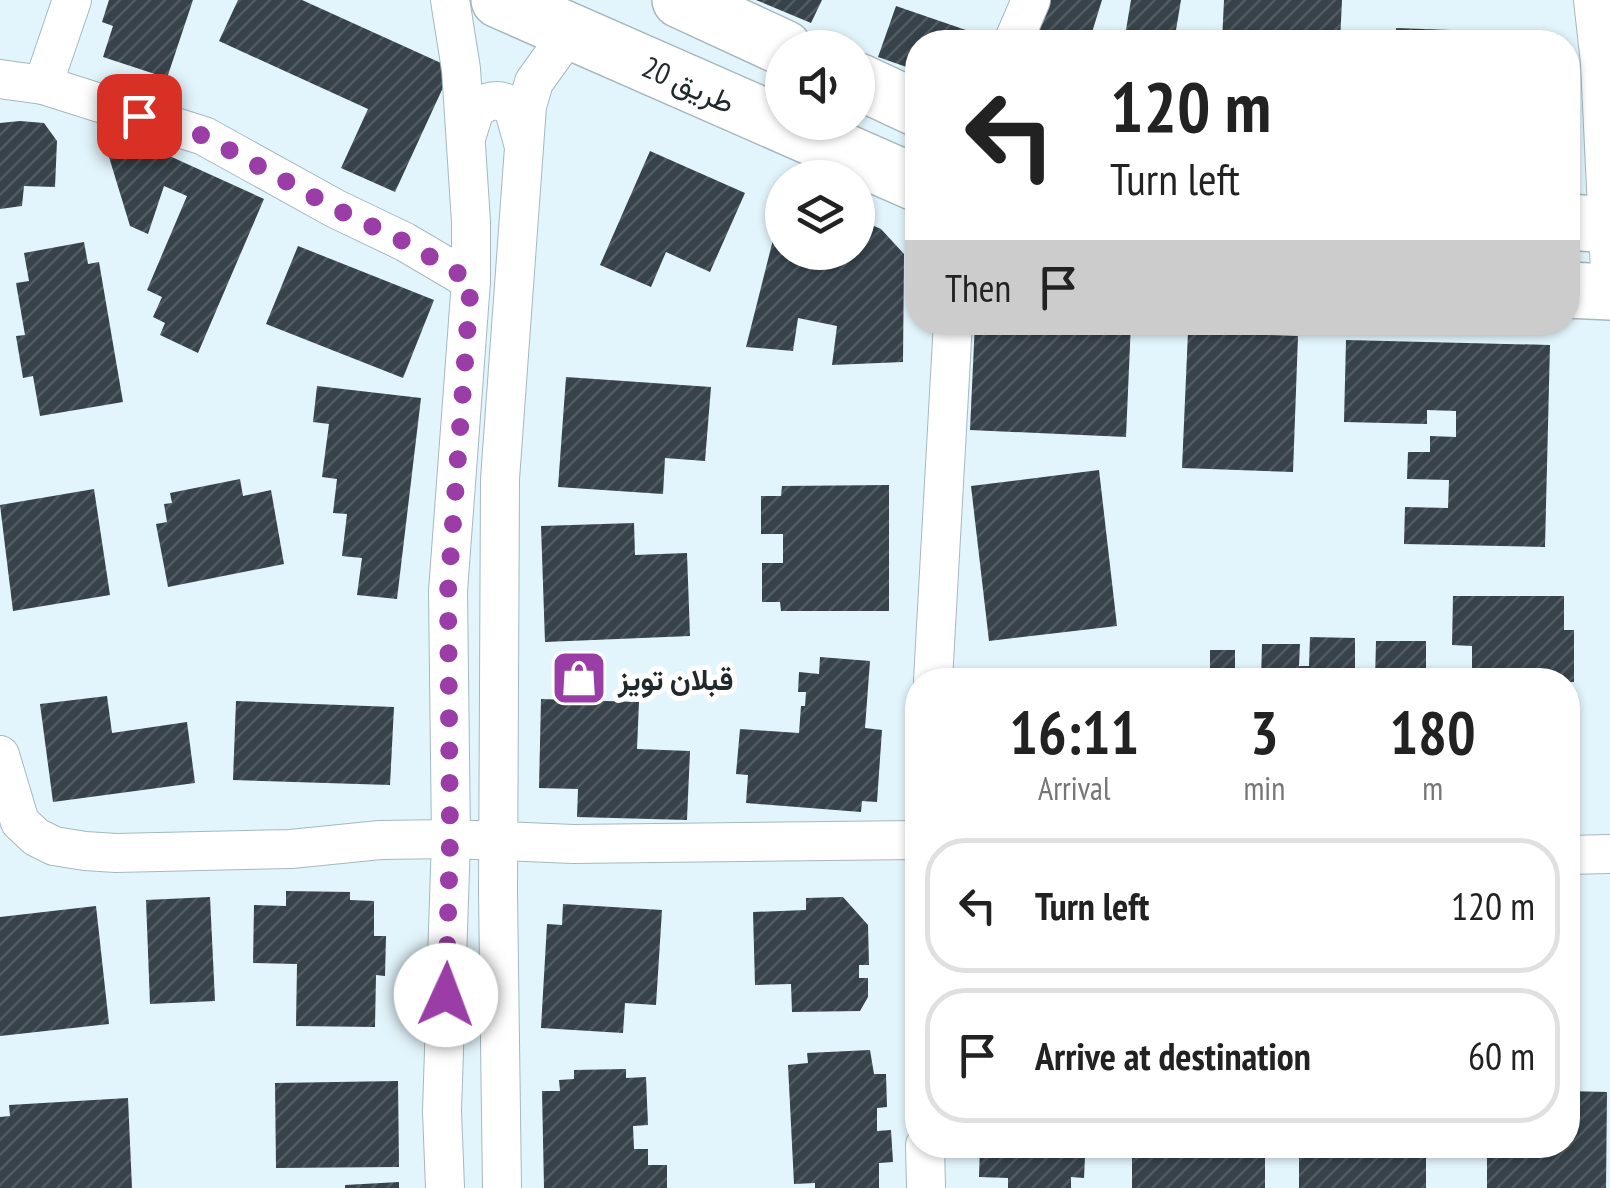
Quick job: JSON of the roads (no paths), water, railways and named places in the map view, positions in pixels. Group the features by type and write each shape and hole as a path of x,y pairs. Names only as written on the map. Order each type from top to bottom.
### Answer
{"main road":[{"name":"طريق 20","path":"499,0 905,178"},
{"path":"680,0 765,39"},
{"path":"875,89 905,103"},
{"path":"1580,291 1610,292"}],"street":[{"path":"42,85 72,0"},
{"path":"445,1188 442,1112 450,839 448,591 471,281 461,69 450,0"},
{"path":"1017,30 1031,0"},
{"path":"1593,0 1600,63 1599,236"},
{"path":"502,1188 498,840 500,478 527,106 534,82 570,32"},
{"path":"0,79 42,85 204,136 471,281"},
{"path":"466,138 474,109 488,100 498,100 513,107 524,146"},
{"path":"934,668 952,335"},
{"path":"0,755 20,822 36,838 54,846 116,853 292,849 380,840 573,844 905,840"},
{"path":"1580,854 1610,854"},
{"path":"925,1158 926,1188"}],"place":[{"name":"قبلان تويز","path":"579,678"}]}
